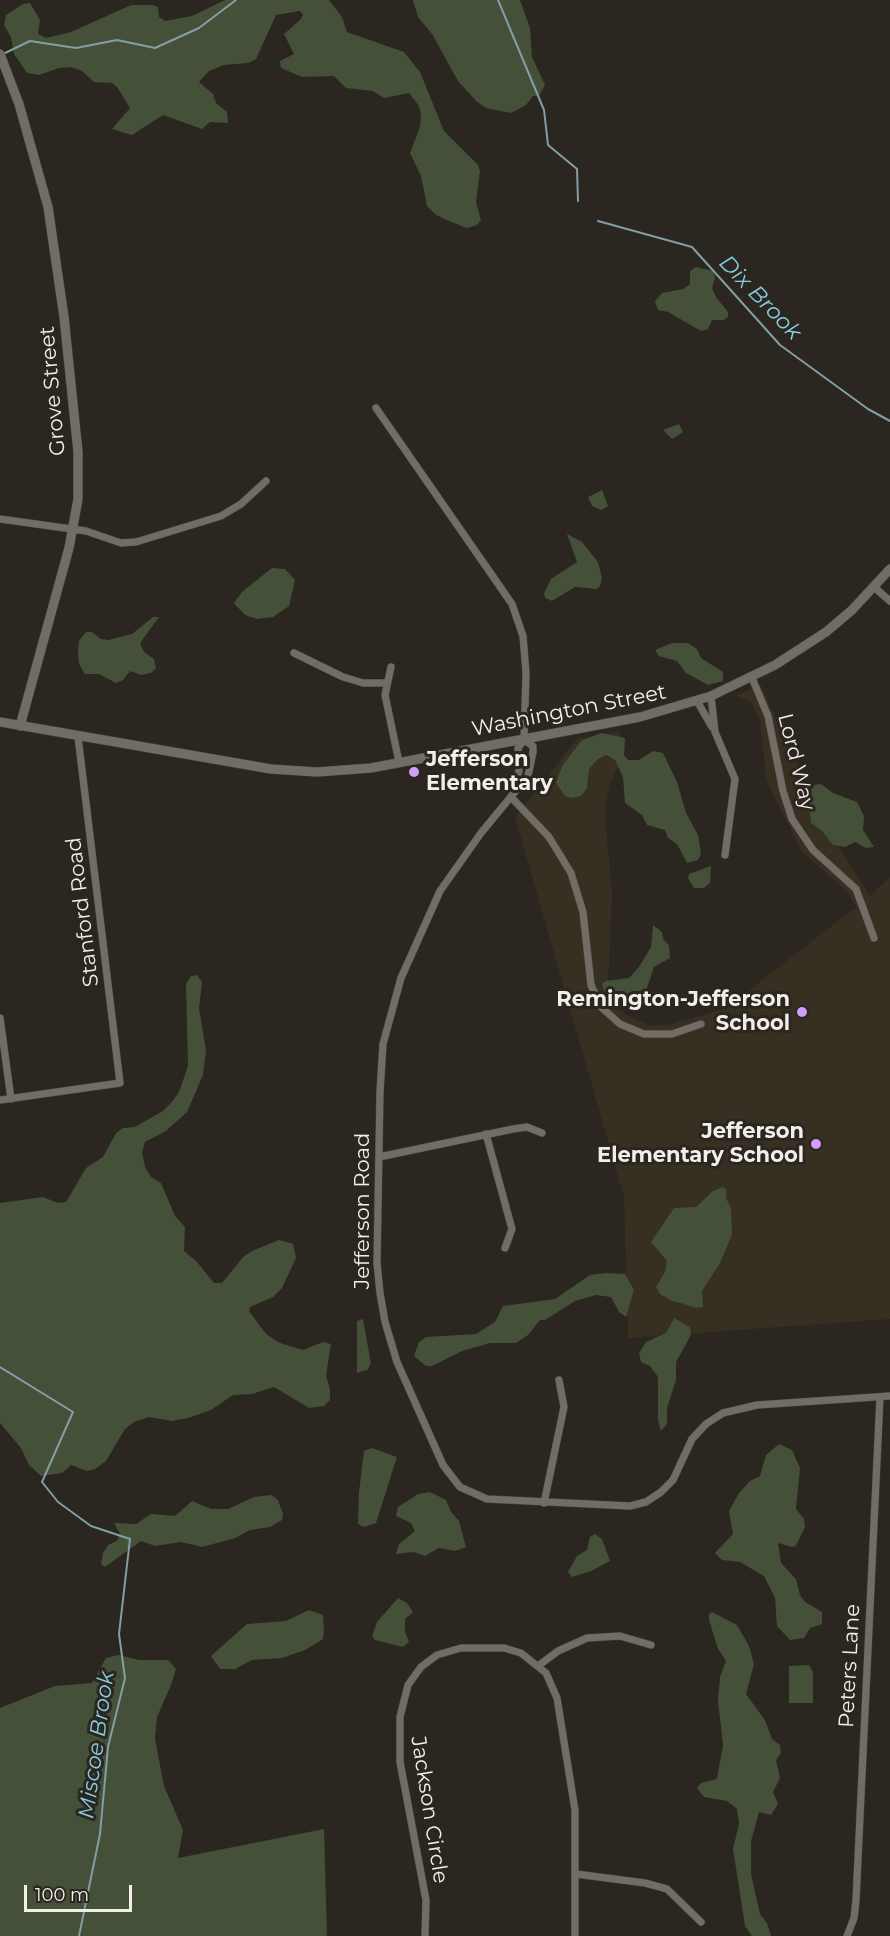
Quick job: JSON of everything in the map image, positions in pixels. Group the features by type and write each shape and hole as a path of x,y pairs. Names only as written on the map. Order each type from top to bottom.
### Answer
{"main road":[{"name":"Grove Street","path":"1,56 43,182 58,262 78,452 78,499 72,529 20,726"},
{"name":"Washington Street","path":"0,722 78,737 285,770 345,771 399,762 640,717 711,696 752,678 826,632 890,569"}],"street":[{"path":"376,408 512,604 523,636 526,673 524,740"},
{"path":"0,519 72,529 121,543 143,541 221,516 241,504 266,481"},
{"path":"874,587 890,601"},
{"path":"294,653 308,662 343,677 363,683 386,683"},
{"path":"391,667 385,695 399,762"},
{"name":"Lord Way","path":"752,678 770,724 783,791 792,819 813,850 856,889 874,938"},
{"path":"711,696 715,732"},
{"path":"697,701 715,732 735,779 725,855"},
{"name":"Stanford Road","path":"11,1099 120,1083 78,737"},
{"name":"Jefferson Road","path":"511,797 519,771 518,748 524,740 533,746 533,760 525,782 456,866 440,891 401,978 383,1044 378,1270 382,1308 397,1362 438,1457 453,1480 477,1496 497,1500 622,1506 646,1502 661,1492 673,1479 686,1450 698,1432 713,1419 733,1409 757,1405 890,1396"},
{"path":"511,797 549,837 571,873 583,912 591,985 601,1007 620,1024 644,1034 672,1034 701,1024"},
{"path":"0,1018 11,1099 0,1101"},
{"path":"379,1157 486,1134 527,1128 542,1133"},
{"path":"486,1134 512,1229 505,1248"},
{"path":"544,1503 564,1407 559,1380"},
{"name":"Peters Lane","path":"847,1936 854,1918 857,1891 880,1397"},
{"path":"538,1666 558,1652 587,1638 620,1636 651,1646"},
{"name":"Jackson Circle","path":"425,1936 426,1900 400,1762 398,1739 403,1701 408,1685 421,1667 437,1655 461,1648 504,1648 521,1653 548,1677 559,1704 575,1810 575,1936"},
{"path":"576,1874 645,1883 667,1889 701,1922"}],"shaded area":[{"name":"Remington-Jefferson School","path":"760,684 828,829 870,896 890,877 890,1319 628,1338 624,1197 515,817 578,738 620,731 620,761 609,787 605,813 612,896 608,984 613,1000 626,1015 653,1026 672,1024 726,1008 856,907 847,892 802,852 766,780 760,720 751,702 735,696"}],"green space":[{"path":"225,0 329,0 342,17 347,32 404,52 420,72 444,131 478,165 480,171 476,202 481,220 477,225 467,228 436,215 427,206 421,176 410,153 420,127 421,114 419,106 409,93 384,98 373,91 346,88 334,76 302,77 281,68 280,61 294,54 284,34 300,20 303,15 300,11 276,15 256,59 248,63 224,65 209,71 199,82 213,94 216,103 227,112 228,123 210,122 202,129 163,115 132,135 112,129 130,108 117,87 112,83 94,82 82,71 71,67 59,68 39,75 27,73 14,54 11,37 4,25 6,15 23,4 30,3 40,20 38,34 46,38 71,32 131,5 158,7 159,17 165,21 192,16"},
{"path":"413,0 520,0 530,28 532,57 545,85 539,96 533,96 526,105 511,113 486,108 476,101 458,81 432,34 418,17"},
{"path":"696,267 713,271 715,278 712,288 728,312 728,317 724,320 712,320 708,329 701,331 668,312 658,310 655,301 662,293 683,289 690,284 690,271"},
{"path":"679,424 683,432 672,439 663,430"},
{"path":"602,490 608,506 601,510 592,506 588,497"},
{"path":"567,534 582,542 598,562 602,578 597,589 575,587 552,601 545,598 544,593 551,579 577,562"},
{"path":"272,568 285,569 295,580 289,606 273,617 257,619 245,615 234,603 242,592"},
{"path":"153,617 159,617 140,643 144,652 154,659 156,668 151,673 141,675 130,671 123,680 116,683 99,674 85,674 79,664 78,651 79,641 86,632 92,632 101,639 108,640 132,634"},
{"path":"672,643 688,643 697,649 701,658 723,672 723,681 708,685 686,673 677,661 659,656 655,650"},
{"path":"601,733 625,738 624,755 628,760 639,760 653,751 663,753 677,782 686,813 698,835 701,854 698,860 687,863 677,844 668,838 665,830 647,825 642,815 625,803 623,777 615,760 606,755 598,759 589,769 587,788 581,796 572,798 565,796 556,783 562,766 581,741"},
{"path":"821,784 833,793 857,802 864,816 863,830 874,847 866,848 855,842 845,847 833,845 822,831 811,823 810,812 802,797 810,793 814,785"},
{"path":"711,866 710,883 704,888 694,888 688,878 689,874"},
{"path":"653,925 662,932 663,939 669,945 670,958 654,967 646,991 625,1007 618,1007 607,1001 602,984 606,981 629,978 639,967 651,947"},
{"path":"197,975 202,982 199,1008 206,1050 203,1075 187,1112 166,1131 145,1142 142,1152 145,1167 151,1177 161,1183 175,1216 185,1227 184,1251 197,1262 214,1283 222,1283 244,1256 252,1251 279,1240 293,1244 296,1258 282,1288 273,1297 250,1307 249,1311 266,1334 280,1343 303,1350 323,1342 331,1344 326,1376 330,1389 330,1400 324,1406 309,1408 274,1387 252,1394 233,1395 211,1410 188,1418 172,1421 149,1417 134,1422 125,1429 106,1461 95,1469 87,1471 71,1465 62,1473 41,1476 29,1465 21,1448 0,1423 0,1203 43,1197 58,1203 66,1202 86,1168 103,1157 116,1133 123,1128 135,1127 163,1111 171,1103 179,1092 188,1066 186,984 191,976"},
{"path":"723,1187 726,1189 726,1198 731,1208 732,1235 720,1263 702,1291 703,1307 697,1308 670,1300 660,1294 656,1287 665,1272 667,1261 651,1242 674,1208 696,1207 713,1191"},
{"path":"625,1274 634,1290 626,1317 619,1312 611,1297 596,1295 575,1301 545,1320 540,1320 528,1335 516,1343 490,1343 462,1351 432,1366 426,1366 414,1356 419,1342 426,1337 476,1334 495,1322 503,1306 555,1299 590,1275"},
{"path":"674,1318 690,1327 691,1335 676,1362 676,1380 667,1408 667,1424 661,1431 658,1420 658,1377 650,1366 641,1362 639,1353 646,1342 666,1333"},
{"path":"363,1319 371,1364 367,1370 357,1373 357,1321"},
{"path":"779,1444 792,1450 800,1468 796,1509 804,1519 805,1527 796,1546 778,1543 781,1563 796,1579 800,1595 805,1602 822,1612 822,1624 810,1628 804,1638 790,1640 777,1626 775,1598 764,1576 740,1562 722,1560 715,1553 733,1534 729,1511 739,1493 750,1481 760,1476 766,1455"},
{"path":"372,1448 397,1457 376,1523 364,1527 358,1524 359,1492 364,1451"},
{"path":"430,1492 446,1500 451,1512 459,1521 466,1547 455,1551 439,1548 425,1556 414,1552 396,1554 399,1544 415,1531 411,1523 396,1516 398,1507 418,1494"},
{"path":"271,1495 278,1500 283,1514 282,1520 270,1527 250,1530 235,1538 202,1547 181,1542 155,1546 141,1541 105,1567 101,1564 103,1553 108,1545 117,1541 120,1534 114,1523 136,1524 151,1514 175,1516 192,1501 211,1509 228,1509 254,1497"},
{"path":"595,1534 602,1539 610,1561 591,1571 572,1577 568,1572 577,1556 587,1550 590,1537"},
{"path":"398,1598 407,1603 413,1612 405,1619 405,1632 409,1642 403,1647 375,1640 372,1636 377,1622"},
{"path":"309,1610 323,1615 324,1632 323,1639 305,1650 282,1658 252,1660 235,1669 220,1669 211,1656 247,1624 286,1621"},
{"path":"712,1612 737,1625 749,1646 754,1664 746,1694 765,1720 772,1739 780,1745 781,1753 776,1760 780,1778 773,1792 778,1804 771,1815 759,1812 751,1841 751,1874 760,1914 767,1923 771,1936 752,1936 745,1926 733,1849 739,1824 737,1809 727,1801 704,1797 697,1788 701,1783 717,1779 723,1745 718,1701 720,1677 726,1661 718,1649 709,1620 709,1614"},
{"path":"118,1655 139,1660 168,1660 176,1669 157,1717 155,1739 164,1786 183,1830 178,1858 324,1829 327,1936 0,1936 0,1708 55,1686 92,1683 106,1658"},
{"path":"809,1665 813,1672 813,1703 789,1703 789,1666"}],"waterway":[{"name":"Miscoe Brook","path":"3,54 30,41 76,48 117,40 155,48 199,28 236,0"},
{"name":"Dix Brook","path":"498,0 544,110 548,145 577,169 578,201"},
{"name":"Dix Brook","path":"598,221 692,247 780,345 868,409 890,421"},
{"name":"Miscoe Brook","path":"0,1367 73,1412 42,1482 58,1502 91,1526 130,1539 119,1634 125,1678 108,1747 100,1834 79,1936"}],"place":[{"name":"Jefferson Elementary","path":"414,772"},
{"name":"Remington-Jefferson School","path":"802,1012"},
{"name":"Jefferson Elementary School","path":"816,1144"}]}
